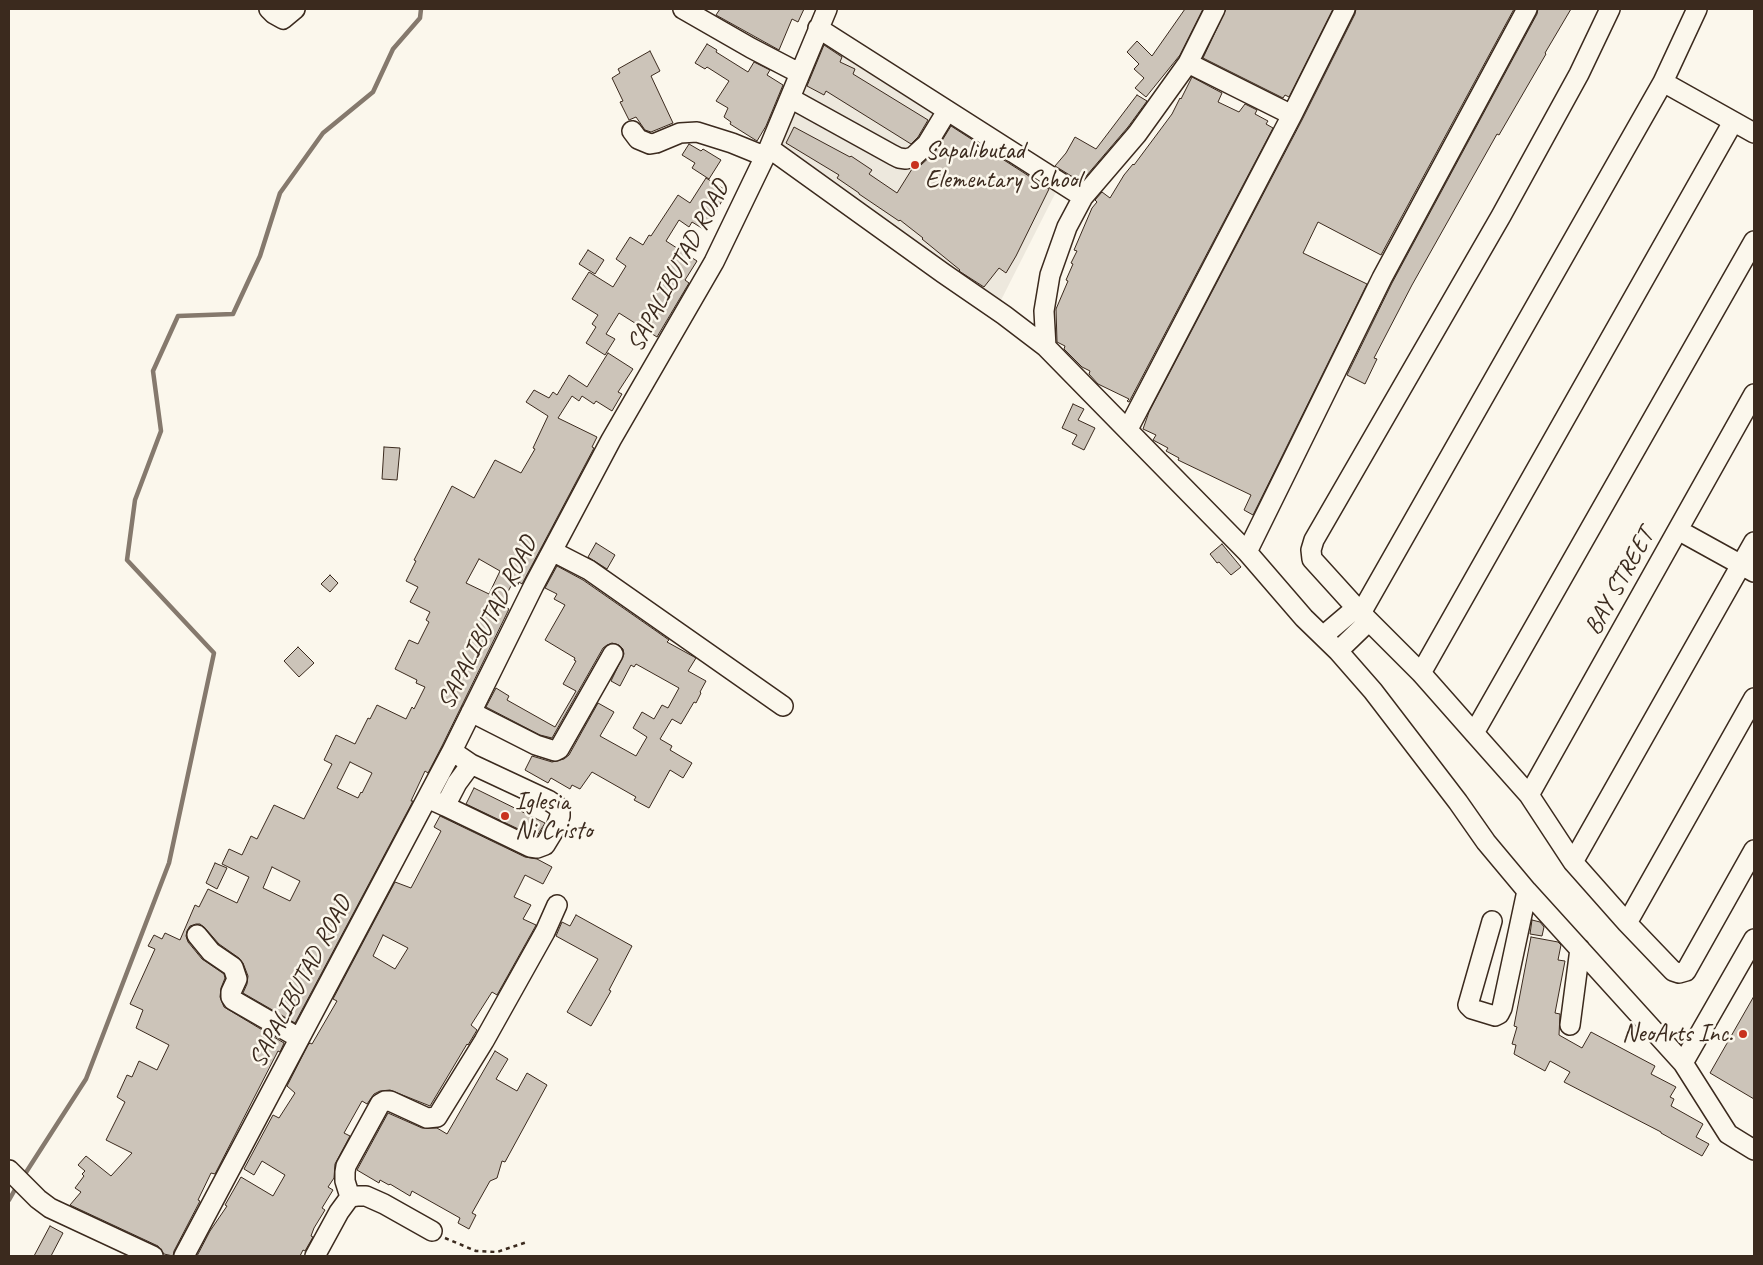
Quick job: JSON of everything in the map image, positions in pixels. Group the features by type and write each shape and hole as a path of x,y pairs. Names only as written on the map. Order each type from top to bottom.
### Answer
{"street":[{"path":"269,9 283,19 295,9"},
{"path":"683,9 799,73"},
{"name":"SAPALIBUTAD ROAD","path":"184,1256 452,751 552,551 611,440 714,262 766,152 827,9"},
{"path":"1046,347 1044,311 1050,275 1067,226 1083,197 1138,134 1188,63 1216,9"},
{"path":"1128,429 1292,115 1345,9"},
{"path":"1246,552 1382,278 1527,9"},
{"path":"1610,9 1579,74 1501,216 1314,540 1311,550 1312,559 1362,614 1421,672 1528,795 1573,862 1673,971 1679,973 1686,971 1754,850"},
{"path":"1338,651 1362,614 1663,82 1697,9"},
{"path":"818,28 1083,197"},
{"path":"1188,63 1292,115"},
{"path":"1663,82 1754,133"},
{"path":"790,98 893,155 906,159 913,157 926,144 947,111"},
{"path":"1421,672 1733,122"},
{"path":"632,131 638,139 650,144 680,133 697,132 766,152 1004,315 1046,347 1128,429 1246,552 1304,618 1338,651 1373,691 1458,802 1486,842 1527,891 1683,1063 1728,1134 1754,1150"},
{"path":"1474,733 1754,241"},
{"name":"BAY STREET","path":"1528,795 1754,394"},
{"path":"1678,530 1748,568"},
{"path":"1573,862 1748,568 1754,542"},
{"path":"552,551 588,570 784,706"},
{"path":"1324,636 1362,614"},
{"path":"471,712 536,745 555,751 560,749 613,654"},
{"path":"1628,923 1754,698"},
{"path":"426,798 530,847 537,848 544,845 556,827 560,816 557,806 471,764 452,751"},
{"path":"444,806 471,764"},
{"path":"1492,921 1468,1005 1472,1009 1495,1016 1499,1014 1502,1008 1527,891"},
{"path":"350,1197 344,1172 380,1104 390,1101 427,1118 437,1117 484,1040 545,932 558,905"},
{"path":"197,935 211,952 233,967 237,979 231,992 233,1000 299,1038"},
{"path":"1683,1063 1754,939"},
{"path":"1570,1025 1580,949"},
{"path":"16,1177 50,1208 153,1256"},
{"path":"316,1256 334,1219 350,1197 373,1198 432,1231"}],"path":[{"path":"432,1231 476,1252 497,1252 527,1242"}],"shaded area":[{"name":"Sapalibutad Elementary School","path":"822,41 1059,186 997,308 778,145"}],"building":[{"path":"720,9 804,9 798,22 792,19 779,50 716,15"},
{"path":"1185,9 1203,9 1180,55 1146,97 1135,88 1144,78 1134,69 1139,64 1127,52 1137,41 1152,56"},
{"path":"1226,9 1333,9 1289,97 1285,95 1283,98 1203,58"},
{"path":"1356,9 1514,9 1381,255 1318,222 1303,253 1367,284 1253,515 1244,510 1251,495 1178,460 1179,458 1166,451 1168,448 1153,440 1156,435 1143,429 1149,412 1302,120"},
{"path":"1538,9 1571,9 1499,135 1497,134 1412,285 1374,358 1377,359 1365,384 1347,375 1392,283"},
{"path":"707,44 717,50 716,52 748,72 754,62 770,70 767,75 783,85 766,126 757,141 730,124 731,122 724,117 728,108 716,101 729,81 707,67 705,69 695,63"},
{"path":"824,45 842,57 840,62 855,69 853,74 928,120 918,137 911,144 826,91 824,95 807,86"},
{"path":"650,51 660,71 651,76 673,123 651,132 645,130 636,117 629,120 620,102 623,101 612,78 620,73 618,69"},
{"path":"1192,77 1222,93 1218,102 1239,112 1245,104 1257,110 1255,114 1268,121 1266,124 1273,128 1129,402 1127,401 1129,399 1098,384 1089,374 1090,371 1082,367 1064,349 1065,346 1057,342 1056,309 1068,281 1066,280 1073,264 1071,263 1077,251 1074,250 1092,208 1097,202 1095,200 1102,192 1110,198 1124,175 1134,165 1172,114"},
{"path":"1137,95 1147,101 1128,127 1081,182 1055,166 1066,153 1075,137 1096,149"},
{"path":"951,126 1049,189 1006,273 999,268 984,287 959,271 900,220 837,178 839,175 786,143 794,127 851,156 872,170 869,174 897,193 912,169 921,165 935,152"},
{"path":"689,144 701,151 703,149 721,160 709,179 692,168 695,163 682,155"},
{"path":"706,178 724,189 720,197 723,199 705,230 692,222 689,227 679,220 666,241 697,261 685,280 689,283 657,337 619,313 606,334 615,339 605,355 586,343 596,327 592,324 598,315 572,299 589,272 613,287 626,266 616,259 630,237 643,245 678,195 690,203"},
{"path":"588,250 604,260 595,274 579,264"},
{"path":"608,353 633,369 618,392 622,394 612,411 596,401 594,404 582,396 579,401 572,396 558,418 597,437 592,447 594,448 522,584 519,582 517,587 512,584 501,605 509,609 442,746 428,773 425,771 411,801 413,801 295,1023 243,993 248,976 243,963 219,944 205,928 200,924 196,924 190,926 187,931 188,942 202,959 224,974 225,978 220,997 224,1007 284,1043 280,1052 278,1051 215,1174 211,1173 198,1200 200,1201 173,1256 164,1254 158,1246 70,1205 81,1192 75,1188 84,1176 82,1174 85,1171 78,1165 86,1156 111,1176 132,1153 106,1140 125,1102 117,1097 127,1075 132,1077 139,1061 157,1070 169,1045 136,1028 143,1010 130,1004 155,949 148,946 154,935 162,939 165,933 180,940 195,905 199,907 208,889 237,903 249,877 222,864 229,849 242,855 251,836 257,839 274,805 304,819 332,764 324,760 336,735 355,744 377,705 406,719 412,707 414,709 425,687 416,683 417,680 395,669 409,640 418,644 429,622 426,620 430,612 410,602 418,587 406,581 416,561 414,560 452,486 474,498 495,460 521,473 535,449 533,448 548,416 526,402 534,390 549,398 553,392 557,395 569,375 587,387","holes":["479,559 500,571 489,594 466,583","350,762 372,773 358,798 337,788","272,867 300,881 290,901 263,888"]},
{"path":"1073,404 1084,409 1078,420 1095,428 1084,450 1072,444 1077,435 1062,428"},
{"path":"384,447 400,448 397,480 382,479"},
{"path":"596,543 615,555 607,569 588,557"},
{"path":"1222,544 1241,567 1231,575 1210,554"},
{"path":"557,566 583,580 669,640 667,642 696,658 688,671 706,681 696,703 694,702 681,724 672,719 660,739 672,746 670,750 692,763 683,778 670,770 649,808 634,800 636,797 592,772 580,789 572,785 570,789 551,778 548,783 525,770 532,756 552,762 564,759 569,755 598,703 614,712 600,736 636,756 647,737 633,728 642,712 654,719 662,705 668,708 679,688 636,664 634,667 631,665 620,686 611,681 624,654 623,649 619,645 612,643 603,648 552,738 540,735 486,707 496,688 509,696 507,700 555,727 576,691 563,684 576,661 574,660 575,658 545,640 565,605 554,599 557,594 545,588"},
{"path":"330,575 338,583 330,592 321,584"},
{"path":"298,647 314,663 299,677 284,661"},
{"name":"Iglesia Ni Cristo","path":"474,788 545,823 537,836 533,836 466,804"},
{"path":"440,816 525,857 537,859 552,867 543,884 525,875 514,897 531,905 523,919 536,925 535,927 497,995 492,992 471,1025 477,1030 430,1106 390,1090 374,1094 367,1104 362,1101 344,1133 350,1136 335,1164 334,1178 328,1187 333,1190 322,1208 325,1210 314,1228 311,1236 313,1237 300,1256 197,1256 210,1231 227,1206 225,1205 241,1177 273,1196 285,1175 262,1161 254,1175 244,1169 273,1115 279,1118 295,1093 287,1086 308,1045 312,1044 337,1001 333,999 395,882 411,888 441,831 434,827","holes":["383,935 408,948 395,969 373,956"]},
{"path":"215,863 227,868 217,889 206,883"},
{"path":"576,915 632,946 609,990 611,991 591,1026 567,1012 598,959 556,936 562,922 570,926"},
{"path":"1532,920 1540,922 1544,927 1542,936 1530,934"},
{"path":"1531,937 1558,942 1561,945 1558,960 1565,961 1555,1013 1560,1014 1559,1035 1582,1048 1591,1032 1655,1066 1651,1074 1676,1087 1670,1097 1674,1099 1671,1106 1703,1124 1696,1137 1709,1144 1702,1156 1661,1132 1564,1082 1570,1072 1550,1061 1545,1071 1514,1054 1516,1045 1512,1044 1517,1027 1514,1026"},
{"name":"NeoArts Inc.","path":"1754,996 1754,1099 1710,1073"},
{"path":"495,1051 508,1059 496,1079 517,1091 527,1073 547,1085 505,1162 502,1161 497,1178 490,1181 472,1213 476,1215 469,1229 458,1223 460,1218 412,1191 410,1196 390,1184 380,1180 379,1183 357,1170 388,1113 422,1128 437,1128 447,1134"},
{"path":"50,1226 63,1233 51,1256 34,1256"}],"waterway":[{"path":"23,1177 86,1079 169,863 214,653 127,560 135,500 161,431 153,371 178,316 233,314 260,256 280,193 323,133 373,92 393,49 420,18 421,9"},
{"path":"9,1200 17,1186"}],"place":[{"name":"Sapalibutad Elementary School","path":"915,165"},
{"name":"Iglesia Ni Cristo","path":"505,816"},
{"name":"NeoArts Inc.","path":"1743,1034"}]}
